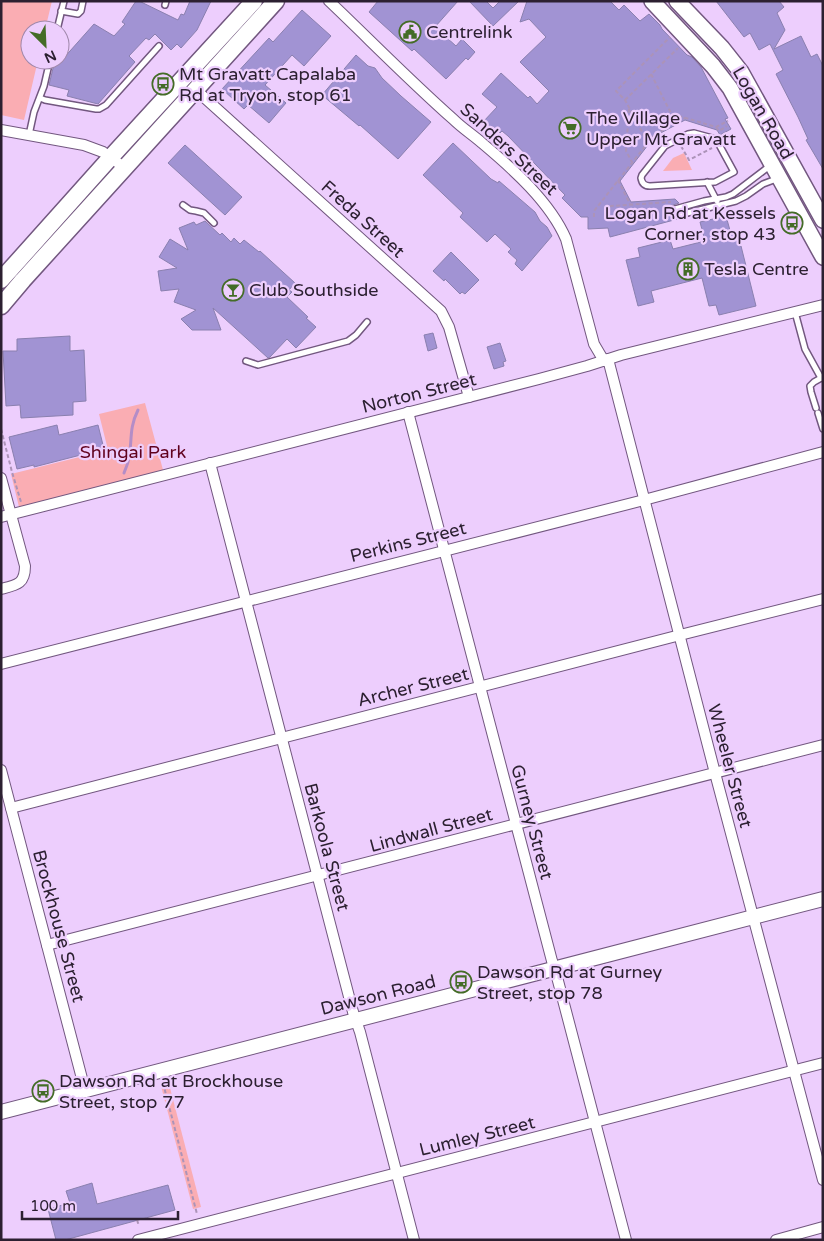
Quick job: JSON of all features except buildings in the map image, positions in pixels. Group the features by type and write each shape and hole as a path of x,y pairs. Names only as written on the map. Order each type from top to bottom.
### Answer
{"highway":[{"path":"1,280 254,1"},
{"path":"1,306 276,1"}],"main road":[{"name":"Logan Road","path":"652,1 704,55 723,78 737,99 823,257"},
{"name":"Logan Road","path":"680,2 742,72 823,220"},
{"name":"Dawson Road","path":"1,1112 823,899"}],"street":[{"name":"Sanders Street","path":"329,1 449,116 516,174 547,206 562,230 568,244 594,344 606,360"},
{"name":"Freda Street","path":"196,90 441,311 449,327 469,397"},
{"path":"1,130 84,145 111,157 125,168"},
{"name":"Norton Street","path":"6,516 577,369 621,355 823,305"},
{"name":"Wheeler Street","path":"606,360 823,1180"},
{"name":"Gurney Street","path":"408,412 626,1240"},
{"name":"Perkins Street","path":"1,664 644,500 823,452"},
{"name":"Barkoola Street","path":"210,463 414,1240"},
{"path":"1,478 6,516 25,566 23,580 18,584 1,589"},
{"name":"Archer Street","path":"11,808 823,599"},
{"name":"Lindwall Street","path":"47,945 823,745"},
{"name":"Brockhouse Street","path":"1,770 85,1090"},
{"name":"Lumley Street","path":"138,1240 823,1063"},
{"path":"776,1240 823,1227"}],"lane":[{"path":"59,20 64,1"},
{"path":"61,11 78,14 82,11 83,1"},
{"path":"40,98 99,109 106,104 159,46"},
{"path":"29,135 34,112 48,70"},
{"path":"696,133 716,138 719,144 734,172 715,182 650,186 643,184 641,178 644,172 662,149 688,134 696,133"},
{"path":"675,209 737,192 751,179 776,171"},
{"path":"675,216 736,201 763,184 776,171"},
{"path":"707,182 720,206"},
{"path":"183,205 190,210 204,214 214,223"},
{"path":"795,312 806,350 822,378 810,386 823,429"},
{"path":"246,361 258,365 348,341 367,322"}],"path":[{"path":"648,143 625,100 616,91 670,36"},
{"path":"625,100 680,46"},
{"path":"651,74 676,123"},
{"path":"629,109 626,151 632,162"},
{"path":"672,114 716,126 728,120"},
{"path":"594,217 594,211 654,135 670,128 685,118"},
{"path":"716,126 719,131 727,126"},
{"path":"680,144 689,160 719,144"},
{"path":"618,180 630,204"},
{"path":"610,219 608,209 611,206 675,201"},
{"path":"1,429 23,511"},
{"path":"163,1083 198,1214"},
{"path":"137,1220 139,1226"}],"green space":[{"path":"1,1 52,1 47,20 20,20 20,70 36,70 24,120 1,115"},
{"path":"684,153 692,170 663,171 673,158"},
{"name":"Shingai Park","path":"145,403 163,470 19,507 11,474 108,450 99,414"},
{"path":"169,1084 201,1207 193,1209 161,1086"}],"waterway":[{"path":"124,473 128,463 133,424 138,410"}],"place":[{"name":"Centrelink","path":"410,32"},
{"name":"Mt Gravatt Capalaba Rd at Tryon, stop 61","path":"163,84"},
{"name":"The Village Upper Mt Gravatt","path":"570,128"},
{"name":"Logan Rd at Kessels Corner, stop 43","path":"792,223"},
{"name":"Tesla Centre","path":"688,269"},
{"name":"Club Southside","path":"233,290"},
{"name":"Dawson Rd at Gurney Street, stop 78","path":"461,982"},
{"name":"Dawson Rd at Brockhouse Street, stop 77","path":"43,1091"}]}
